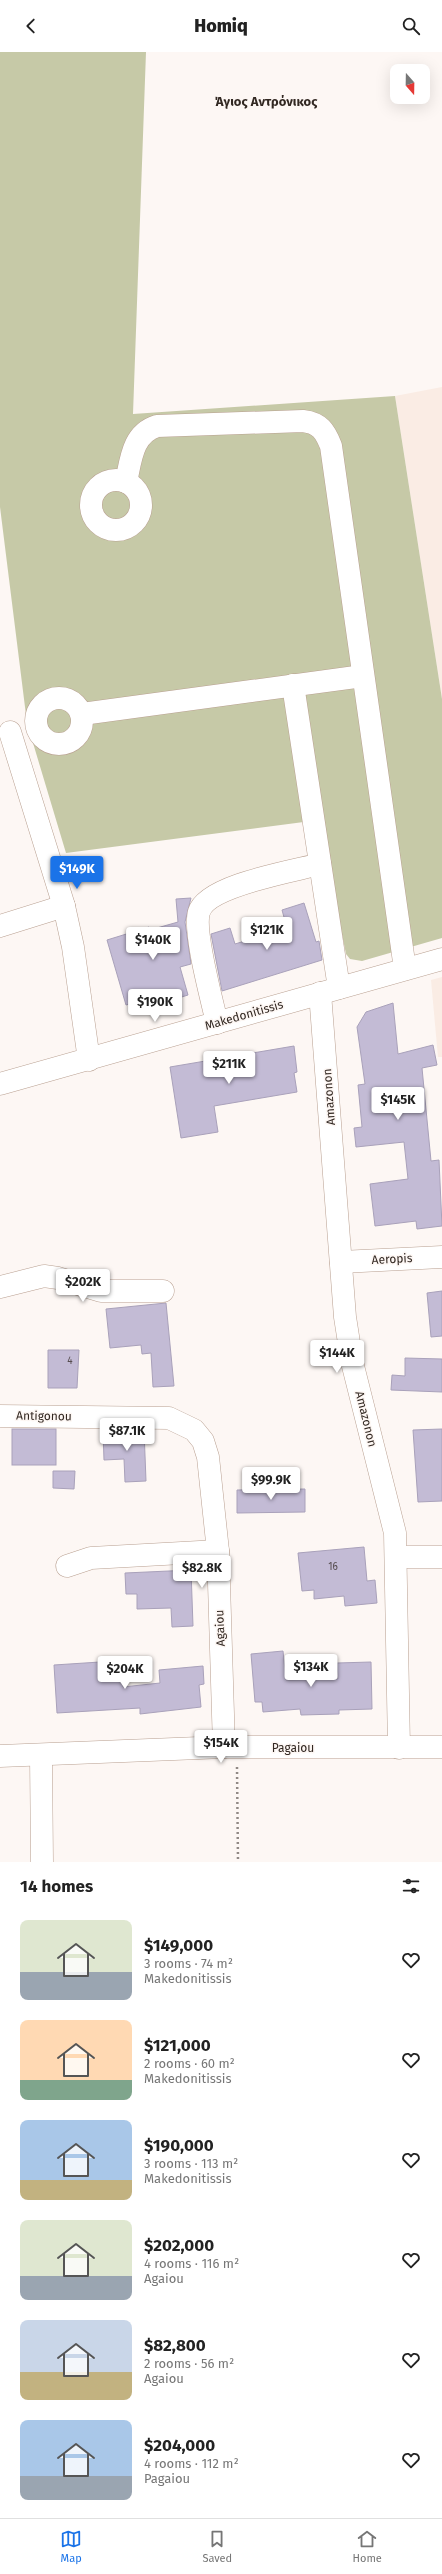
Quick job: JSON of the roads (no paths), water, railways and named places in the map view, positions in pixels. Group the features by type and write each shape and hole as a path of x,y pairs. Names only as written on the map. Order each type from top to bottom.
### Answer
{"street":[{"path":"126,482 137,441 145,431 157,426 303,421 319,425 331,446 405,969"},
{"path":"82,714 363,676"},
{"name":"Amazonon","path":"293,685 320,864 329,991 344,1317 352,1362 395,1533 399,1748"},
{"path":"10,732 64,906 73,947 89,1060"},
{"path":"217,1023 198,931 199,912 210,896 229,888 320,864"},
{"path":"0,926 64,906"},
{"name":"Makedonitissis","path":"0,1084 442,959"},
{"name":"Aeropis","path":"341,1262 442,1257"},
{"path":"0,1287 44,1276 58,1278 101,1291 163,1291"},
{"name":"Antigonou","path":"0,1416 168,1418 182,1423"},
{"name":"Agaiou","path":"182,1423 194,1430 203,1441 208,1457 218,1551 230,1748"},
{"path":"67,1566 91,1558 218,1551"},
{"path":"396,1557 442,1557"},
{"name":"Pagaiou","path":"0,1756 41,1756 230,1748 442,1747"},
{"path":"41,1756 42,1862"}],"district":[{"name":"Άγιος Αντρόνικος","path":"266,101"}]}
